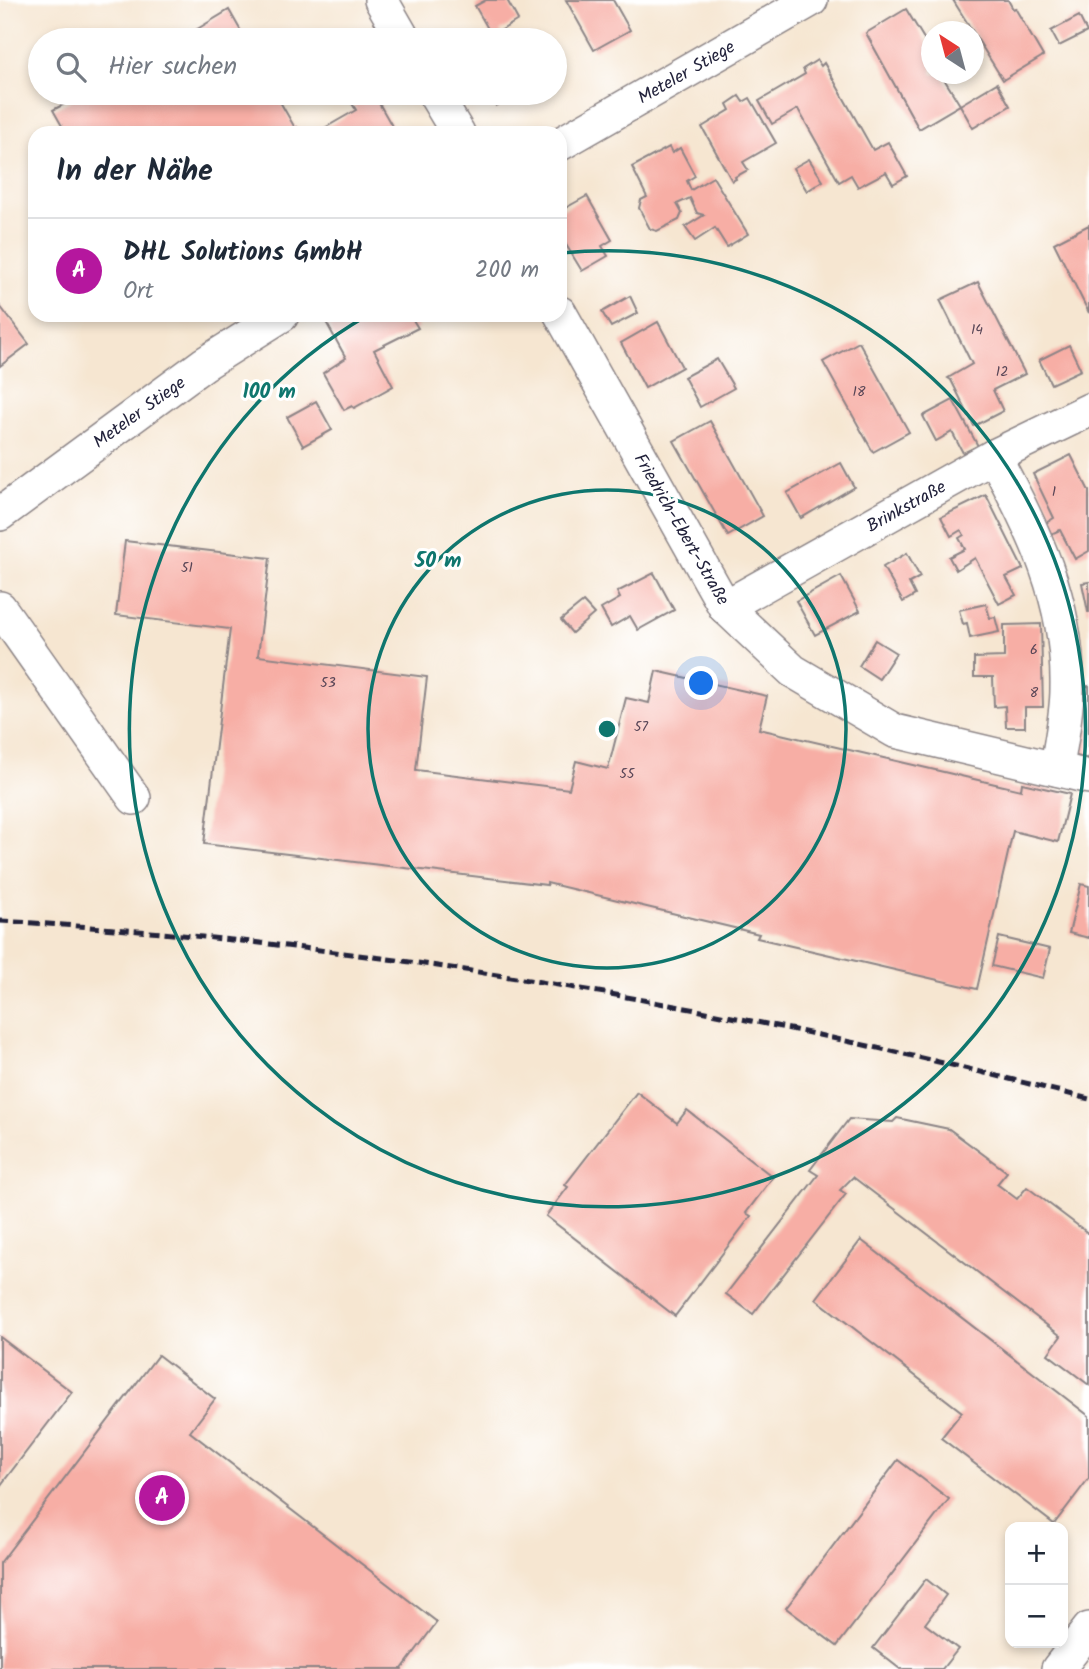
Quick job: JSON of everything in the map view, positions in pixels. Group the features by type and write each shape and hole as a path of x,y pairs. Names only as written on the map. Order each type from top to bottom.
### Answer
{"street":[{"path":"381,0 397,28"},
{"name":"Meteler Stiege","path":"567,140 811,0"},
{"path":"442,105 454,126"},
{"name":"Meteler Stiege","path":"0,514 204,365 271,322"},
{"name":"Friedrich-Ebert-Straße","path":"565,322 725,607 793,671 895,731 1089,777"},
{"name":"Brinkstraße","path":"725,607 994,456 1089,410"},
{"path":"994,456 1032,528 1052,580 1064,633 1067,690 1057,769"},
{"path":"0,608 134,798"},
{"path":"1058,1669 1089,1629"}],"building":[{"path":"486,0 507,0 518,20 505,28 488,28 475,6"},
{"path":"566,0 613,0 630,30 594,50"},
{"path":"953,0 1008,0 1043,56 1003,80 984,50 984,21 966,21"},
{"path":"906,9 921,34 921,84 947,84 960,105 919,129 866,33"},
{"path":"229,10 239,28 199,28"},
{"path":"1079,16 1087,32 1059,46 1051,31"},
{"path":"817,60 821,66 824,63 873,150 888,142 907,176 893,184 886,172 858,187 851,175 839,182 798,109 772,124 759,101 805,74 803,69"},
{"path":"997,83 1010,106 973,128 960,105"},
{"path":"739,96 743,102 750,98 776,143 743,162 748,170 732,181 702,127 730,110 727,104"},
{"path":"62,105 282,105 294,126 62,126 53,110"},
{"path":"353,105 380,105 392,126 328,126 356,110"},
{"path":"669,147 672,153 680,148 695,176 687,181 691,190 713,177 748,234 727,247 715,228 695,241 685,227 704,215 697,213 690,198 677,204 682,213 679,220 657,231 650,229 639,208 641,200 647,197 632,167"},
{"path":"809,159 823,181 807,191 793,168"},
{"path":"587,196 612,240 602,246 608,256 582,271 567,246 567,207"},
{"path":"1089,225 1089,313 1054,243"},
{"path":"978,282 1025,374 993,390 1003,411 974,426 948,378 972,364 940,300"},
{"path":"630,296 638,313 611,327 602,312"},
{"path":"0,306 29,344 0,366"},
{"path":"326,322 414,322 418,328 374,350 393,386 354,408 352,406 344,410 323,373 346,358"},
{"path":"658,322 682,367 645,388 621,343"},
{"path":"859,342 909,432 873,452 823,362"},
{"path":"1069,345 1081,370 1051,384 1039,360"},
{"path":"717,359 734,388 700,407 684,377"},
{"path":"953,400 978,446 963,453 952,432 936,441 923,416"},
{"path":"316,401 332,430 303,446 287,417"},
{"path":"710,421 763,516 728,536 674,441"},
{"path":"1071,455 1089,491 1089,551 1075,559 1060,530 1051,534 1046,523 1054,518 1033,474"},
{"path":"841,463 854,487 801,518 787,493"},
{"path":"986,495 1023,569 1006,577 1016,595 999,604 975,558 956,570 949,557 965,549 959,538 964,535 961,530 951,536 941,517"},
{"path":"125,541 270,558 258,656 427,677 416,770 569,789 576,761 608,769 626,698 649,703 656,671 767,696 759,729 1021,790 1022,783 1070,794 1058,842 1013,831 977,989 757,938 759,934 547,883 204,844 230,629 116,615"},
{"path":"907,553 920,577 909,583 915,595 903,602 883,567"},
{"path":"654,573 674,610 638,630 630,616 611,627 601,609 620,598 617,592"},
{"path":"841,576 860,611 815,635 796,601"},
{"path":"1089,582 1089,612 1088,612 1082,583"},
{"path":"583,602 594,614 572,633 561,620"},
{"path":"986,604 990,618 995,617 999,632 970,638 967,623 963,624 959,610"},
{"path":"1041,624 1043,707 1025,707 1025,727 1006,727 1005,706 994,707 993,677 974,677 974,658 1004,657 1004,625"},
{"path":"875,640 896,653 879,679 859,666"},
{"path":"1089,686 1089,759 1072,755 1076,688"},
{"path":"1081,884 1089,886 1089,938 1069,933"},
{"path":"999,937 1050,949 1043,978 992,966"},
{"path":"637,1092 677,1123 687,1110 773,1177 746,1213 751,1216 675,1316 546,1216 568,1187 565,1185"},
{"path":"897,1118 949,1129 1007,1172 997,1184 1017,1199 1027,1187 1089,1234 1089,1385 1048,1354 1061,1336 853,1177 840,1190 846,1194 753,1314 726,1294 818,1175 810,1170 849,1119 893,1122"},
{"path":"861,1240 1089,1416 1089,1478 1056,1522 1051,1522 941,1438 962,1412 816,1299"},
{"path":"0,1337 72,1392 0,1486"},
{"path":"158,1355 215,1399 190,1432 437,1622 402,1669 0,1669 0,1563"},
{"path":"898,1460 949,1499 837,1646 786,1608"},
{"path":"926,1579 946,1595 925,1624 958,1649 942,1669 900,1669 873,1648"}],"railway":[{"path":"0,921 275,945 549,983 820,1035 1089,1099"}],"place":[{"name":"DHL Solutions GmbH","path":"162,1498"}]}
